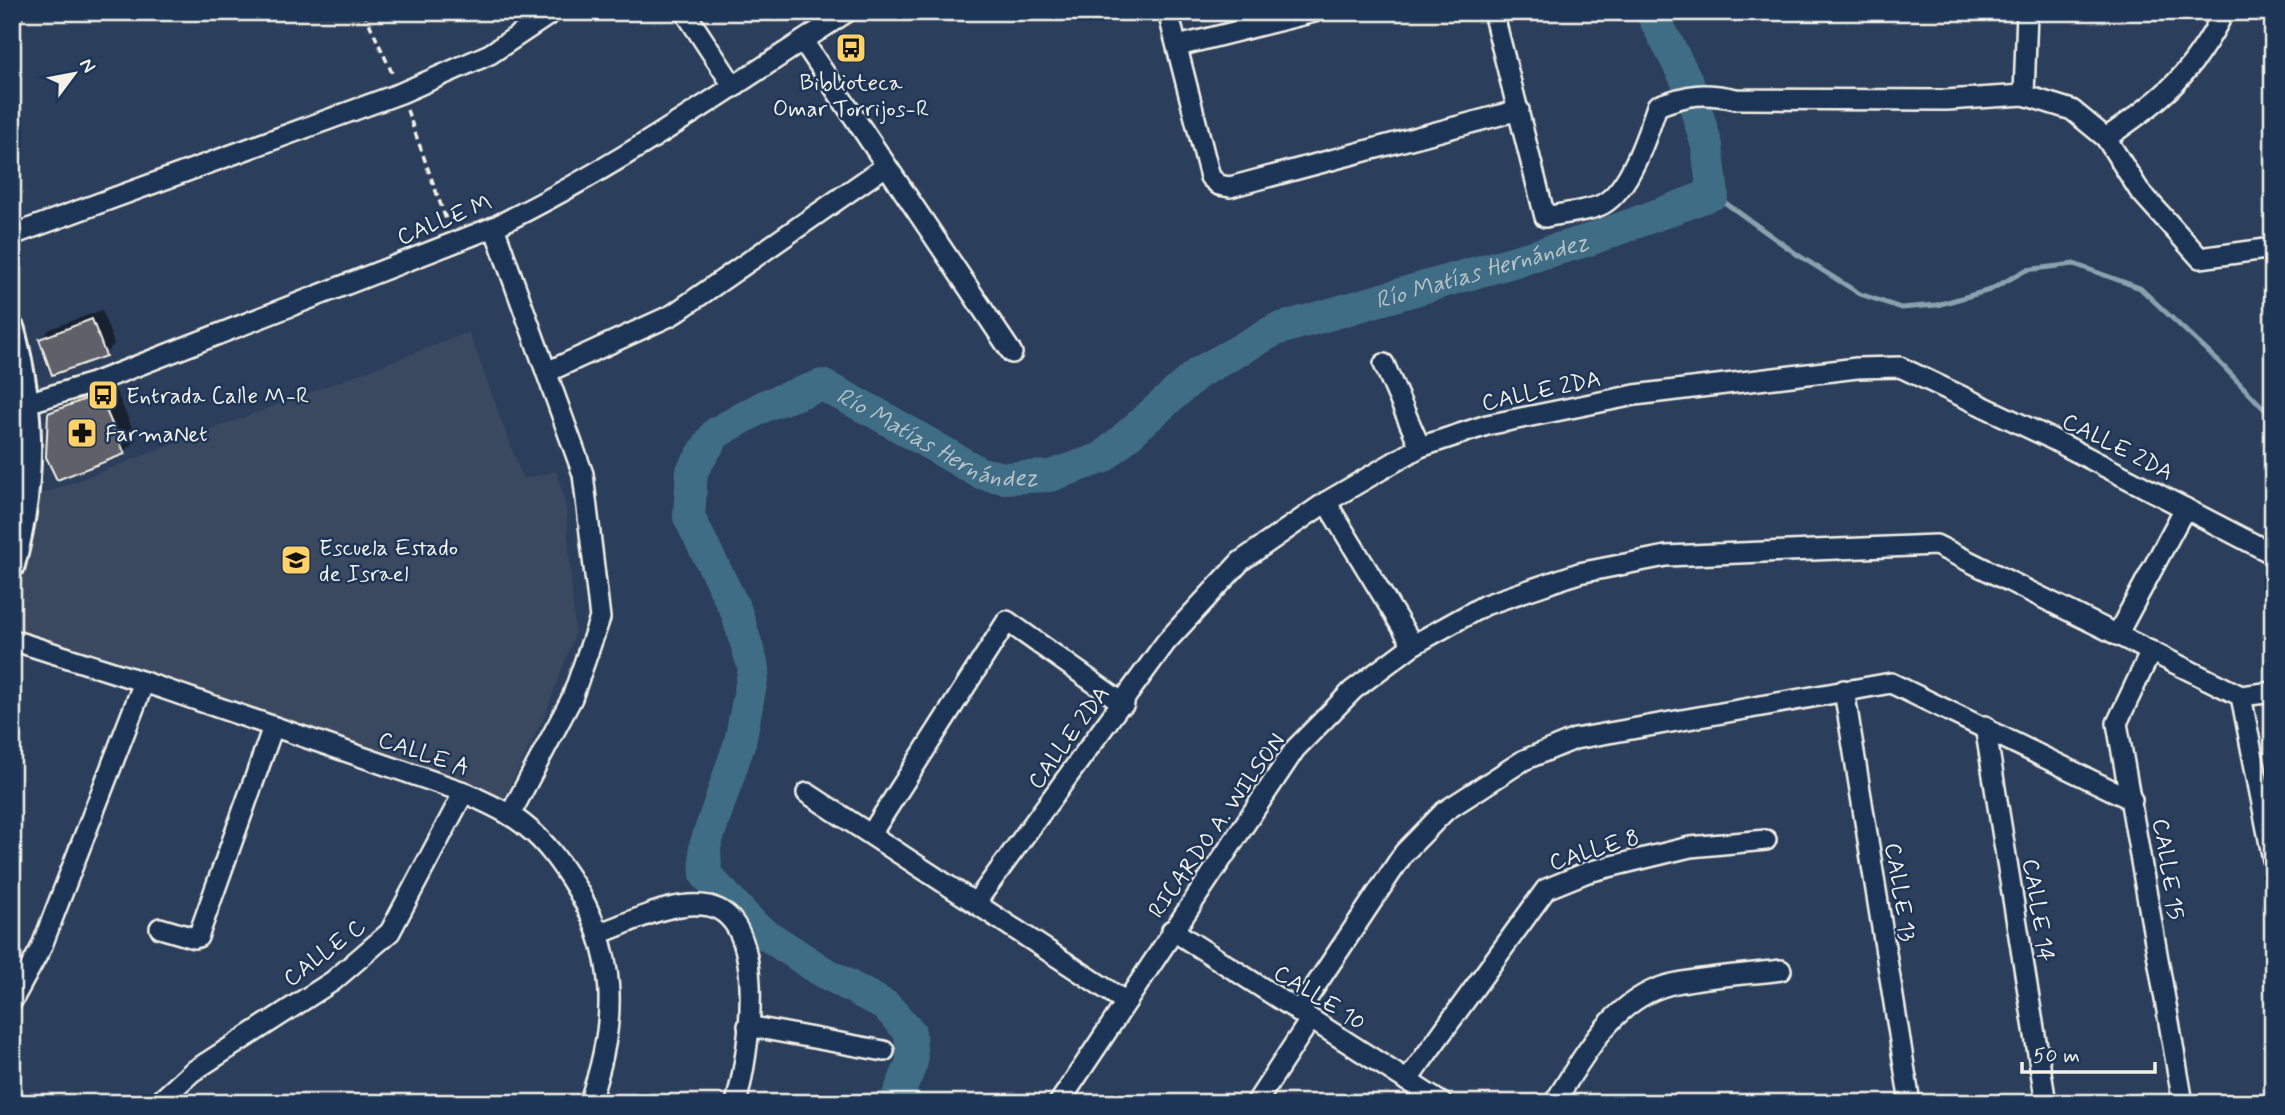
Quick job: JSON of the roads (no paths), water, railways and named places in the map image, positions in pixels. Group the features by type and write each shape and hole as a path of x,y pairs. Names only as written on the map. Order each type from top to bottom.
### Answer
{"main road":[{"path":"12,330 17,371 27,402 30,461 24,518 12,565"}],"street":[{"path":"12,234 401,93 490,54 553,12"},
{"path":"685,12 734,87"},
{"name":"CALLE M","path":"27,402 93,383 494,227 555,197 734,87 847,12"},
{"path":"1168,12 1210,177 1219,185 1230,187 1519,110"},
{"path":"1178,46 1314,12"},
{"path":"1493,12 1545,217 1603,204 1617,190 1645,146 1657,106 1673,100 1712,94 1736,99 1946,100 2024,95 2072,110 2106,138 2139,190 2200,258 2273,248"},
{"path":"2024,95 2027,12"},
{"path":"2106,138 2175,87 2196,63 2224,12"},
{"path":"803,41 1012,353"},
{"path":"547,372 672,315 886,166"},
{"path":"494,227 583,474 600,618 572,698 510,815"},
{"path":"1384,364 1420,447"},
{"name":"CALLE 2DA","path":"976,902 1124,704 1166,642 1241,561 1326,502 1420,447 1487,425 1635,395 1857,368 1900,367 2048,437 2273,554"},
{"path":"1326,502 1413,645"},
{"path":"2118,635 2185,508"},
{"name":"RICARDO A. WILSON","path":"1059,1103 1295,749 1353,690 1413,645 1485,606 1579,573 1666,556 1936,545 2241,696"},
{"path":"871,834 1007,621 1124,704"},
{"name":"CALLE A","path":"12,640 144,682 464,792 510,815 549,849 583,898 600,933 609,988 609,1028 604,1061 589,1103"},
{"name":"CALLE 15","path":"2151,651 2117,723 2183,1103"},
{"path":"12,1002 41,948 144,682"},
{"path":"1256,1103 1304,1016 1404,853 1445,811 1524,760 1575,739 1891,683 2132,800"},
{"name":"CALLE 13","path":"1844,690 1910,1103"},
{"path":"2273,692 2241,696 2273,860"},
{"name":"CALLE 14","path":"1984,726 2046,1103"},
{"path":"160,928 194,939 198,937 273,727"},
{"name":"CALLE C","path":"158,1103 192,1072 333,981 390,932 464,792"},
{"path":"807,793 1126,1002"},
{"name":"CALLE 8","path":"1407,1081 1546,889 1588,872 1690,847 1766,840"},
{"path":"600,933 666,910 698,905 716,909 737,926 746,947 749,970 743,1076 736,1103"},
{"name":"CALLE 10","path":"1172,930 1443,1103"},
{"path":"1554,1103 1599,1034 1627,1006 1667,985 1781,971"},
{"path":"747,1026 884,1051"}],"waterway":[{"name":"Río Matías Hernández","path":"895,1103 912,1062 910,1032 886,1006 820,970 756,928 706,875 705,846 740,742 754,669 736,611 689,517 692,471 716,433 766,405 822,385 980,473 1004,478 1050,476 1102,458 1198,373 1275,330 1589,240 1713,194 1707,146 1688,83 1651,12"},
{"path":"1713,194 1798,255 1860,294 1901,308 1937,305 1990,290 2026,270 2074,264 2140,288 2221,364 2273,418"}],"place":[{"name":"Biblioteca Omar Torrijos-R","path":"851,48"},
{"name":"Entrada Calle M-R","path":"103,395"},
{"name":"FarmaNet","path":"82,433"},
{"name":"Escuela Estado de Israel","path":"296,560"}]}
